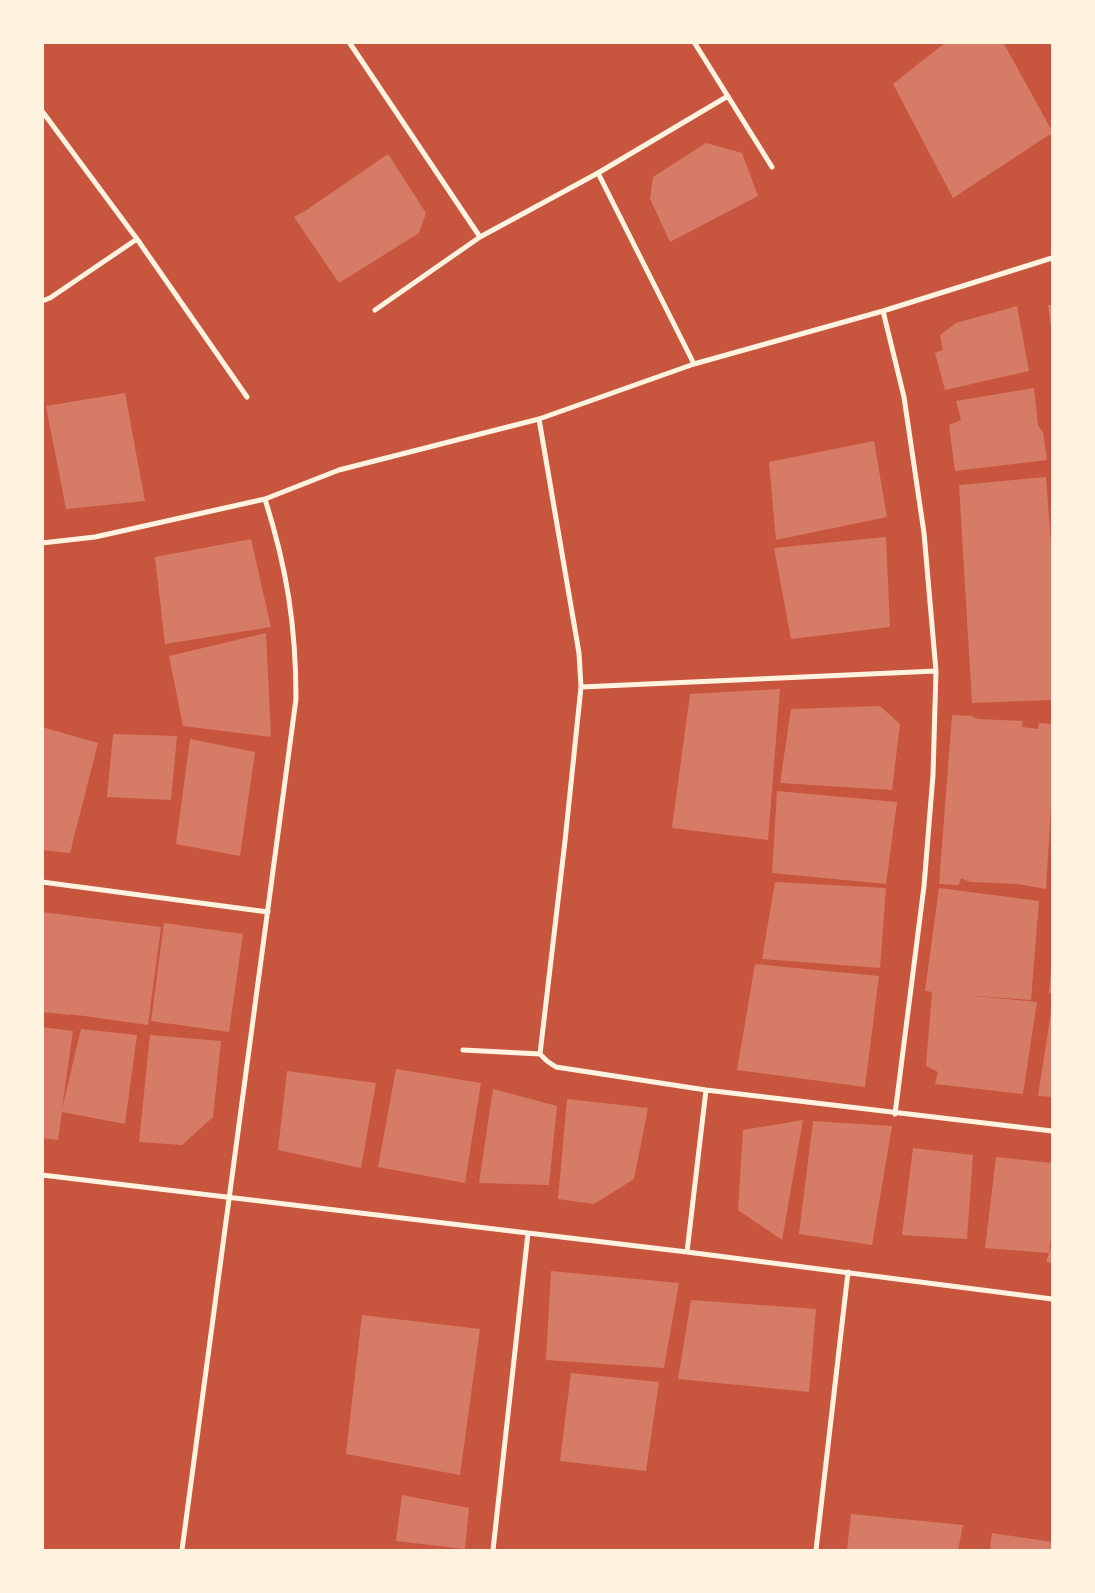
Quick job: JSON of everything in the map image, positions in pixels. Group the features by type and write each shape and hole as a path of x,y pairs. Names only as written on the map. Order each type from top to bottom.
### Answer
{"street":[{"path":"348,42 480,237"},
{"path":"694,42 772,167"},
{"path":"375,310 480,237 598,173 728,96"},
{"path":"42,111 137,238 247,397"},
{"path":"598,173 694,364"},
{"path":"42,301 50,298 137,238"},
{"path":"42,543 95,537 265,499 339,470 539,419 694,364 883,311 1052,258"},
{"path":"883,311 904,397 924,533 936,671 933,775 924,886 895,1114"},
{"path":"539,419 579,652 581,687 540,1054"},
{"path":"182,1550 296,699 296,659 287,578 278,538 265,499"},
{"path":"581,687 936,671"},
{"path":"42,882 268,912"},
{"path":"463,1050 540,1054 556,1067 706,1090 895,1114 1052,1131"},
{"path":"687,1252 706,1090"},
{"path":"42,1176 687,1252 1052,1299"},
{"path":"493,1550 528,1233"},
{"path":"816,1550 848,1272"}],"building":[{"path":"946,42 1003,42 1052,131 1052,133 953,198 893,84"},
{"path":"706,143 742,153 758,196 670,242 650,199 653,177"},
{"path":"388,154 426,213 419,233 339,283 294,217"},
{"path":"1048,305 1052,305 1052,326 1051,326"},
{"path":"1017,306 1029,371 945,390 935,353 943,350 940,335 956,323"},
{"path":"1034,388 1038,426 1043,432 1047,460 955,471 949,425 961,420 956,401"},
{"path":"125,393 145,501 66,509 46,406"},
{"path":"874,441 887,517 776,540 769,462"},
{"path":"1046,477 1052,558 1052,700 972,703 959,485"},
{"path":"886,537 890,627 791,639 774,548"},
{"path":"251,539 271,627 165,644 155,557"},
{"path":"266,633 271,737 183,726 169,656"},
{"path":"780,689 768,840 672,828 690,694"},
{"path":"880,706 900,724 892,790 780,783 791,709"},
{"path":"952,715 971,716 978,719 1023,721 1022,727 1038,729 1039,723 1052,724 1052,790 1046,889 1018,884 970,882 961,878 959,885 939,884"},
{"path":"42,727 98,743 70,853 42,850"},
{"path":"113,734 177,736 171,800 107,797"},
{"path":"190,739 255,752 240,856 176,844"},
{"path":"777,791 897,802 886,884 772,873"},
{"path":"775,882 886,888 880,968 762,959"},
{"path":"939,888 1039,901 1031,1000 964,995 1037,1002 1023,1094 935,1084 938,1072 926,1066 932,992 925,991"},
{"path":"42,912 161,927 148,1025 42,1012"},
{"path":"164,923 243,934 229,1032 151,1021"},
{"path":"755,964 879,976 865,1087 737,1070"},
{"path":"1051,971 1052,993 1049,993"},
{"path":"1052,1012 1052,1097 1038,1096"},
{"path":"42,1027 73,1031 62,1109 81,1029 137,1035 125,1124 62,1112 58,1140 42,1138"},
{"path":"150,1035 221,1041 213,1117 182,1145 139,1142"},
{"path":"396,1069 481,1083 465,1183 378,1167"},
{"path":"287,1071 376,1083 361,1168 278,1150"},
{"path":"493,1089 557,1106 549,1185 479,1183"},
{"path":"567,1099 648,1108 634,1179 594,1204 558,1199"},
{"path":"803,1120 782,1240 738,1210 743,1130"},
{"path":"813,1121 892,1126 872,1245 799,1234"},
{"path":"913,1148 973,1155 967,1239 902,1235"},
{"path":"996,1157 1052,1163 1052,1227 1049,1253 985,1248"},
{"path":"1052,1244 1052,1263 1046,1262"},
{"path":"551,1271 679,1283 664,1368 546,1360"},
{"path":"691,1300 816,1309 809,1392 678,1379"},
{"path":"362,1315 480,1329 460,1475 346,1454"},
{"path":"571,1373 659,1382 646,1471 560,1461"},
{"path":"402,1495 469,1508 465,1549 396,1541"},
{"path":"851,1514 963,1525 958,1550 847,1550"},
{"path":"992,1533 1052,1542 1052,1550 990,1550"}]}
